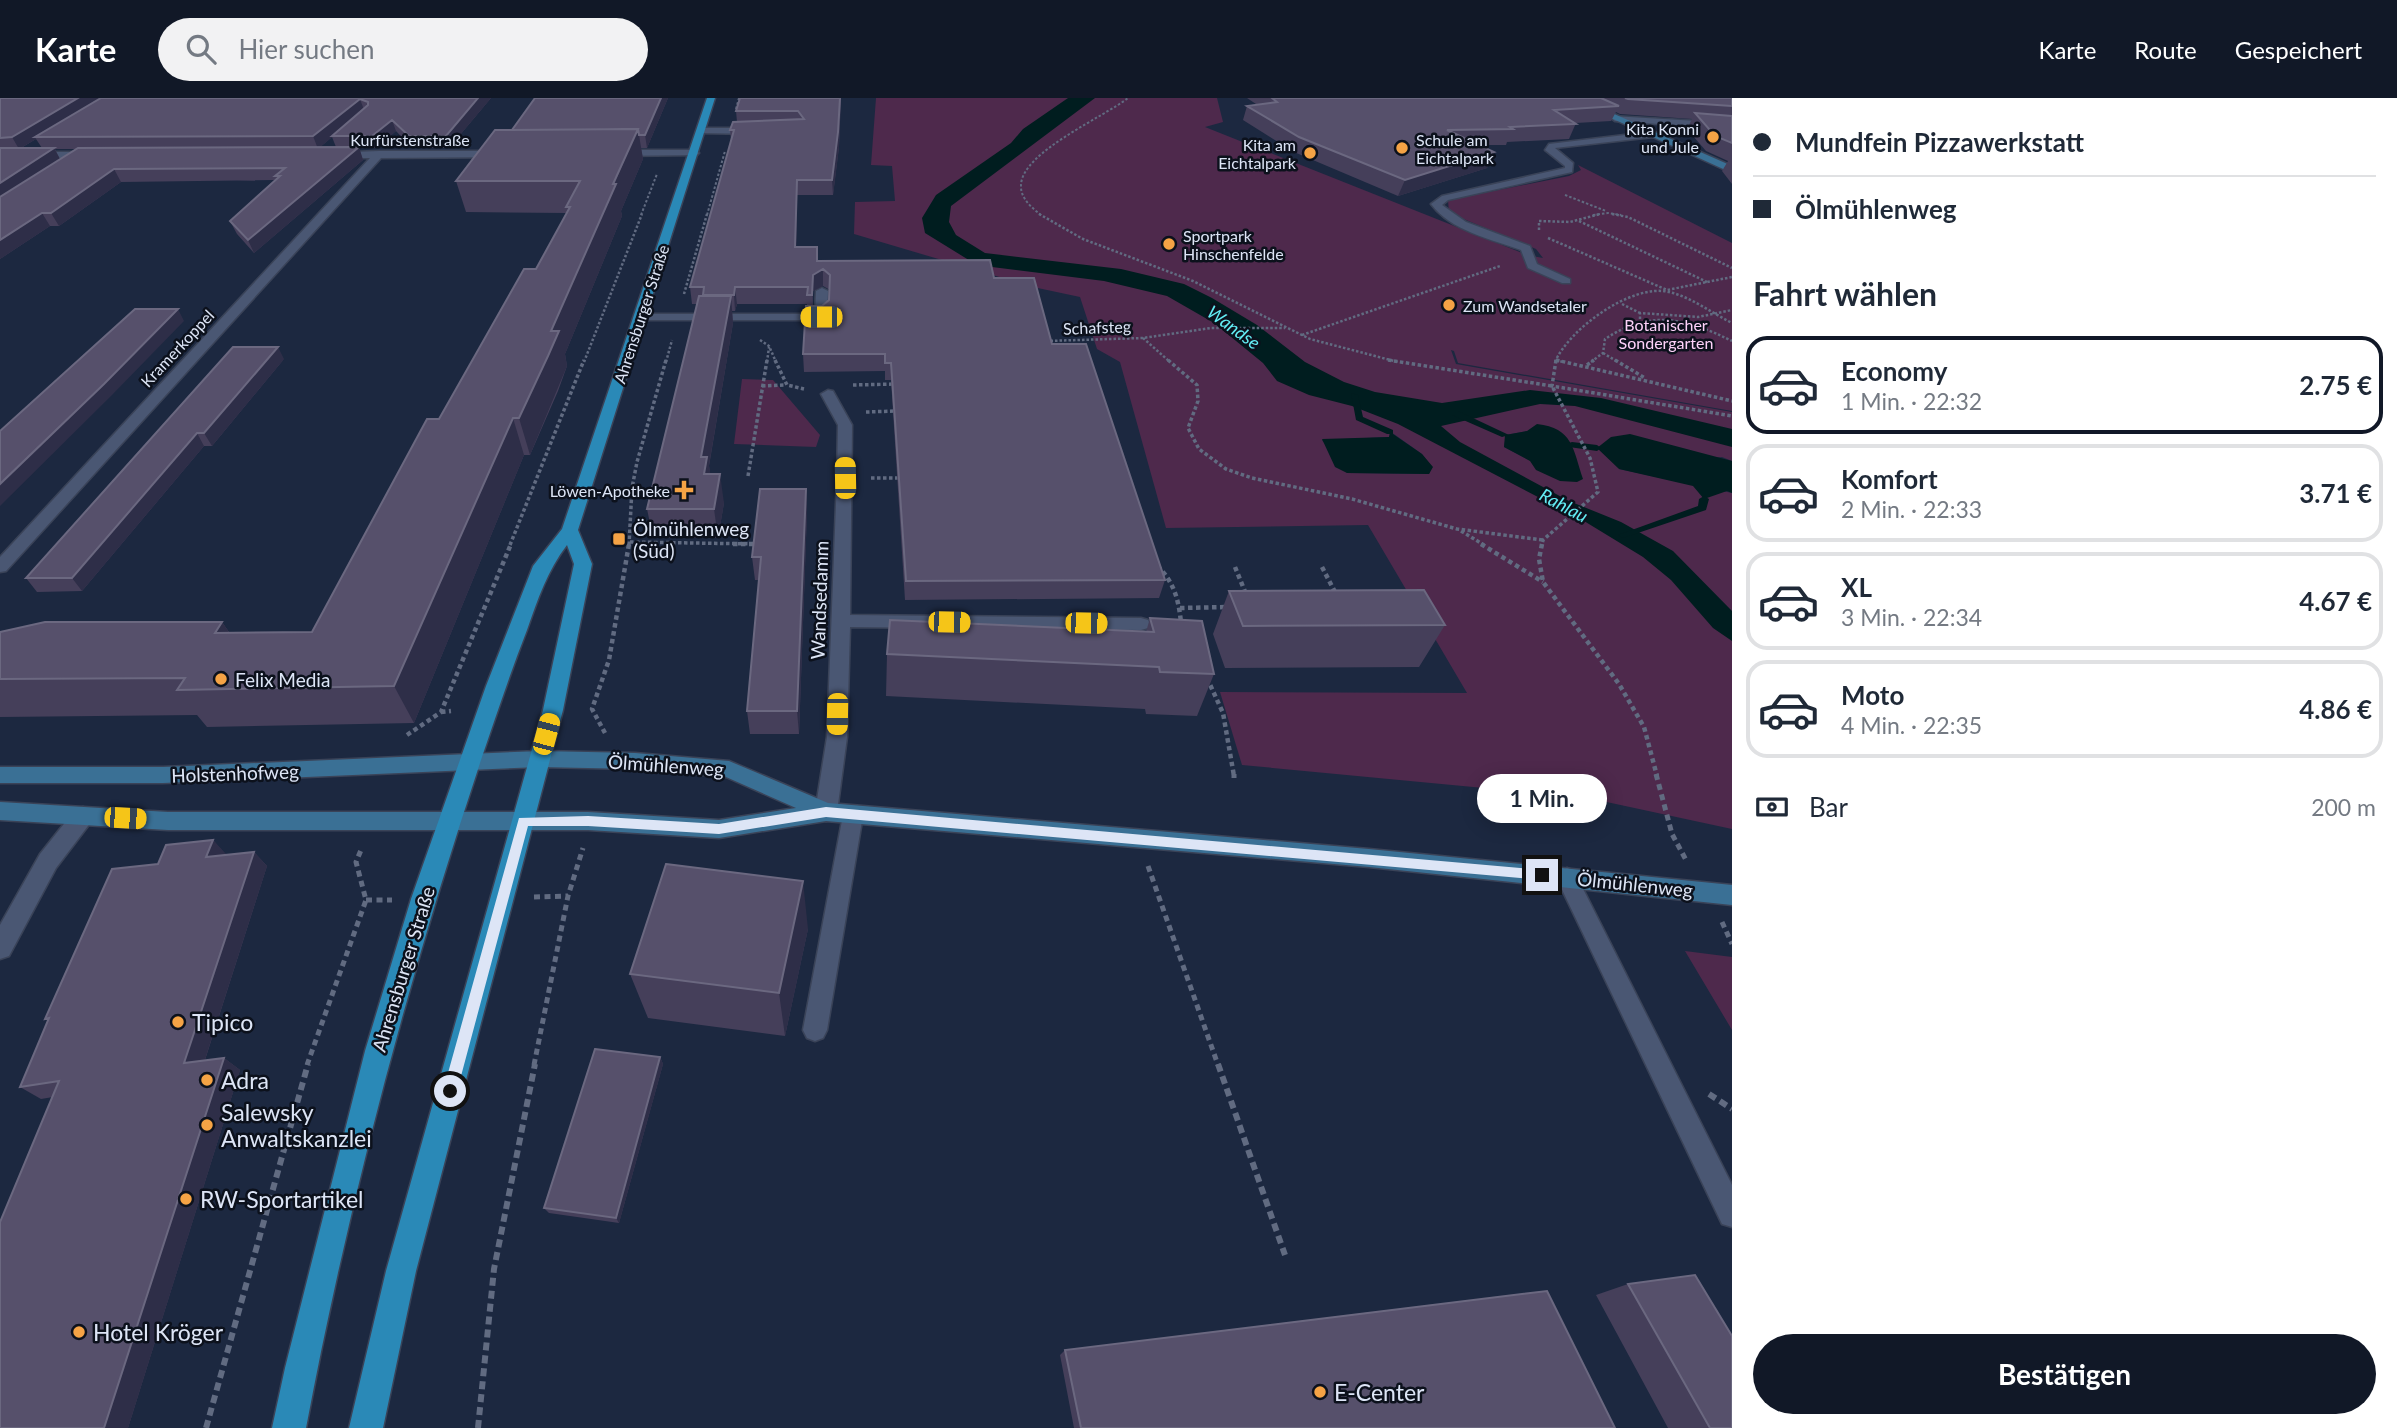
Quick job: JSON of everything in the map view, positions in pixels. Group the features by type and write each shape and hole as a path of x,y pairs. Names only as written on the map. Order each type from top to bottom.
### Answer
{"main road":[{"name":"Ahrensburger Straße","path":"289,1428 317,1300 379,1051 449,822 542,566 570,530 711,98"},
{"path":"1571,98 1732,170"},
{"path":"366,1428 401,1271 553,710 583,564 570,530"},
{"name":"Ölmühlenweg","path":"469,763 540,759 635,761 729,769 826,812"},
{"name":"Holstenhofweg","path":"0,775 163,775 469,763"},
{"path":"0,811 168,821 449,822"},
{"name":"Ölmühlenweg","path":"449,822 588,821 719,829 826,812 1567,877 1732,895"}],"street":[{"path":"1615,118 1732,126"},
{"path":"22,155 44,141"},
{"path":"602,153 694,153"},
{"name":"Kramerkoppel","path":"0,567 379,154"},
{"name":"Kurfürstenstraße","path":"320,155 519,154"},
{"path":"0,155 104,155"},
{"path":"70,163 81,155"},
{"name":"Wandsedamm","path":"826,812 837,737 845,478 845,425 828,394"},
{"path":"839,621 1141,624"},
{"path":"0,948 48,861 83,816"}],"lane":[{"path":"701,131 761,131"},
{"path":"1566,281 1532,266 1525,247 1453,219 1440,211 1436,204 1445,198 1569,170 1570,165 1549,150 1552,146 1650,135"},
{"path":"320,155 329,147"},
{"path":"640,317 821,317 822,291"},
{"path":"815,1030 853,815"},
{"path":"1567,877 1732,1214"}],"path":[{"path":"606,733 592,709 609,660 632,528 629,516 632,487 739,98"},
{"path":"1128,98 1101,118 1040,155 1024,170 1020,184 1025,199 1051,222 1193,281 1302,335 1359,353 1732,416"},
{"path":"441,712 545,461 659,170"},
{"path":"1578,221 1588,215 1601,213 1628,217 1732,268"},
{"path":"1708,282 1578,221 1539,221 1537,225 1543,236 1667,290 1732,323"},
{"path":"1302,335 1512,261 1532,266"},
{"path":"1543,582 1539,559 1543,540 1598,492 1590,458 1552,386 1556,360 1577,329 1593,315 1667,290 1732,277"},
{"path":"1620,304 1640,313 1675,317 1732,310"},
{"path":"1640,313 1640,319"},
{"path":"1675,317 1732,341"},
{"path":"1586,366 1597,361 1603,353 1605,339 1640,319 1690,323"},
{"name":"Schafsteg","path":"1042,341 1143,338 1211,328 1286,328"},
{"path":"759,338 769,346 787,386"},
{"path":"1143,338 1196,385 1198,401 1188,428 1199,449 1226,470 1352,499 1457,529 1543,540"},
{"path":"748,476 769,346"},
{"path":"1603,353 1651,382"},
{"path":"1556,360 1732,401"},
{"path":"762,386 787,386 828,394 856,384 897,384"},
{"path":"838,411 901,411"},
{"path":"845,478 912,478"},
{"path":"1457,529 1543,582 1619,684 1644,727 1672,834 1704,891"},
{"path":"629,542 765,545"},
{"path":"1157,566 1168,574 1180,608 1185,636"},
{"path":"1235,567 1247,597"},
{"path":"1322,567 1337,597"},
{"path":"1180,608 1240,607"},
{"path":"1201,670 1215,690 1232,756 1234,778"},
{"path":"404,737 441,712 451,711"},
{"path":"1139,839 1285,1255"},
{"path":"205,1428 298,1092 366,900 356,862 362,845"},
{"path":"478,1428 494,1269 568,896 582,856"},
{"path":"366,900 394,900"}],"green space":[{"name":"Botanischer Sondergarten","path":"876,98 1217,98 1223,122 1205,127 1527,255 1543,258 1536,249 1449,213 1448,200 1569,176 1581,170 1578,165 1732,243 1732,411 1458,363 1454,351 1451,350 1456,364 1732,412 1732,461 1722,457 1619,469 1732,493 1732,829 1588,798 1242,765 1220,692 1467,693 1368,525 1166,528 1120,362 1097,349 1080,297 1033,287 854,234 855,202 895,201 892,166 871,165","holes":["1527,431 1531,461 1504,447 1506,435","1391,432 1422,454 1432,467 1429,474 1347,473 1322,440 1389,437"]},
{"path":"742,379 773,380 820,435 816,447 734,444"},
{"path":"1685,951 1732,957 1732,1030"}],"water":[{"path":"1068,98 1095,98 951,206 949,222 956,235 985,253 1121,269 1184,284 1257,325 1305,362 1344,382 1375,392 1442,403 1530,390 1601,398 1732,429 1732,447 1575,406 1540,404 1441,426 1460,442 1569,501 1621,522 1673,551 1732,611 1732,641 1713,628 1671,580 1643,557 1584,521 1398,424 1352,406 1309,395 1277,381 1263,363 1214,323 1167,296 1104,281 972,262 925,233 922,218 936,195 1011,143 1023,129"},
{"path":"1537,424 1549,426 1565,435 1574,449 1583,479 1577,482 1560,481 1536,470 1530,461 1504,447 1505,435 1527,431"},
{"path":"1390,432 1422,454 1433,467 1429,474 1347,473 1335,467 1322,439 1389,437"},
{"path":"1630,434 1732,461 1732,493 1727,491 1704,499 1693,486 1619,469 1597,448 1611,437"}],"building":[{"path":"0,98 78,98 12,137 0,138"},
{"path":"101,98 478,98 446,136 409,136 392,120 372,136 332,136 368,105 368,102 360,99 313,136 35,137"},
{"path":"535,98 661,98 645,135 639,135 638,129 512,130"},
{"path":"740,98 840,98 832,180 797,180 795,247 817,247 817,261 990,260 994,278 1034,278 1052,344 1086,344 1165,580 906,581 891,363 885,363 885,354 803,354 806,306 822,306 829,300 830,275 823,269 813,275 812,295 807,295 808,287 735,287 734,295 703,295 704,287 690,287 734,130 730,130 733,122 804,119 798,111 736,111"},
{"path":"1272,98 1601,98 1619,106 1554,110 1576,124 1447,130 1494,152 1405,180 1299,137 1247,106 1277,102"},
{"path":"1625,98 1732,98 1732,106 1628,99"},
{"path":"1695,113 1732,116 1732,143 1715,136"},
{"path":"638,129 551,331 559,331 519,418 513,418 394,686 177,690 185,678 0,679 0,632 45,622 222,622 215,633 312,632 427,419 439,419 524,269 536,269 570,207 566,207 580,181 456,181 495,130"},
{"path":"359,147 248,240 230,221 280,176 275,176 285,168 114,169 51,213 42,213 0,240 0,197 78,148"},
{"path":"0,148 54,148 0,183"},
{"path":"699,296 731,296 701,457 707,457 704,474 720,474 714,509 647,509"},
{"path":"135,309 178,309 0,484 0,431"},
{"path":"233,347 278,347 204,433 197,433 72,578 26,578"},
{"path":"760,489 806,489 797,711 747,711 761,557 752,557"},
{"path":"1424,590 1445,625 1243,626 1229,591"},
{"path":"1150,618 1202,621 1214,674 1160,672 1159,667 887,654 890,620 1154,632"},
{"path":"213,840 206,857 254,852 184,1063 224,1058 104,1428 0,1428 0,1222 59,1081 20,1087 49,1018 45,1019 112,869 158,864 166,845"},
{"path":"666,864 803,881 779,993 630,974"},
{"path":"595,1049 660,1057 616,1218 544,1208"},
{"path":"1695,1275 1732,1336 1732,1428 1710,1428 1628,1284"},
{"name":"E-Center","path":"1547,1291 1615,1428 1081,1428 1065,1350"}],"waterway":[{"path":"1354,395 1359,418 1390,432"},
{"path":"1455,413 1505,435"},
{"path":"1572,445 1597,448"},
{"path":"1623,535 1703,508 1704,499"}],"place":[{"name":"Kita Konni und Jule","path":"1713,137"},
{"name":"Schule am Eichtalpark","path":"1402,148"},
{"name":"Kita am Eichtalpark","path":"1310,153"},
{"name":"Sportpark Hinschenfelde","path":"1169,244"},
{"name":"Zum Wandsetaler","path":"1449,305"},
{"name":"Löwen-Apotheke","path":"684,490"},
{"name":"Ölmühlenweg (Süd)","path":"619,539"},
{"name":"Felix Media","path":"221,679"},
{"name":"Tipico","path":"178,1022"},
{"name":"Adra","path":"207,1080"},
{"name":"Salewsky Anwaltskanzlei","path":"207,1125"},
{"name":"RW-Sportartikel","path":"186,1199"},
{"name":"Hotel Kröger","path":"79,1332"},
{"name":"E-Center","path":"1320,1392"}],"route":[{"path":"450,1091 523,821 588,821 719,829 826,812 1542,875"}],"water label":[{"name":"Wandse","path":"1234,327"},
{"name":"Rahlau","path":"1564,505"}]}
